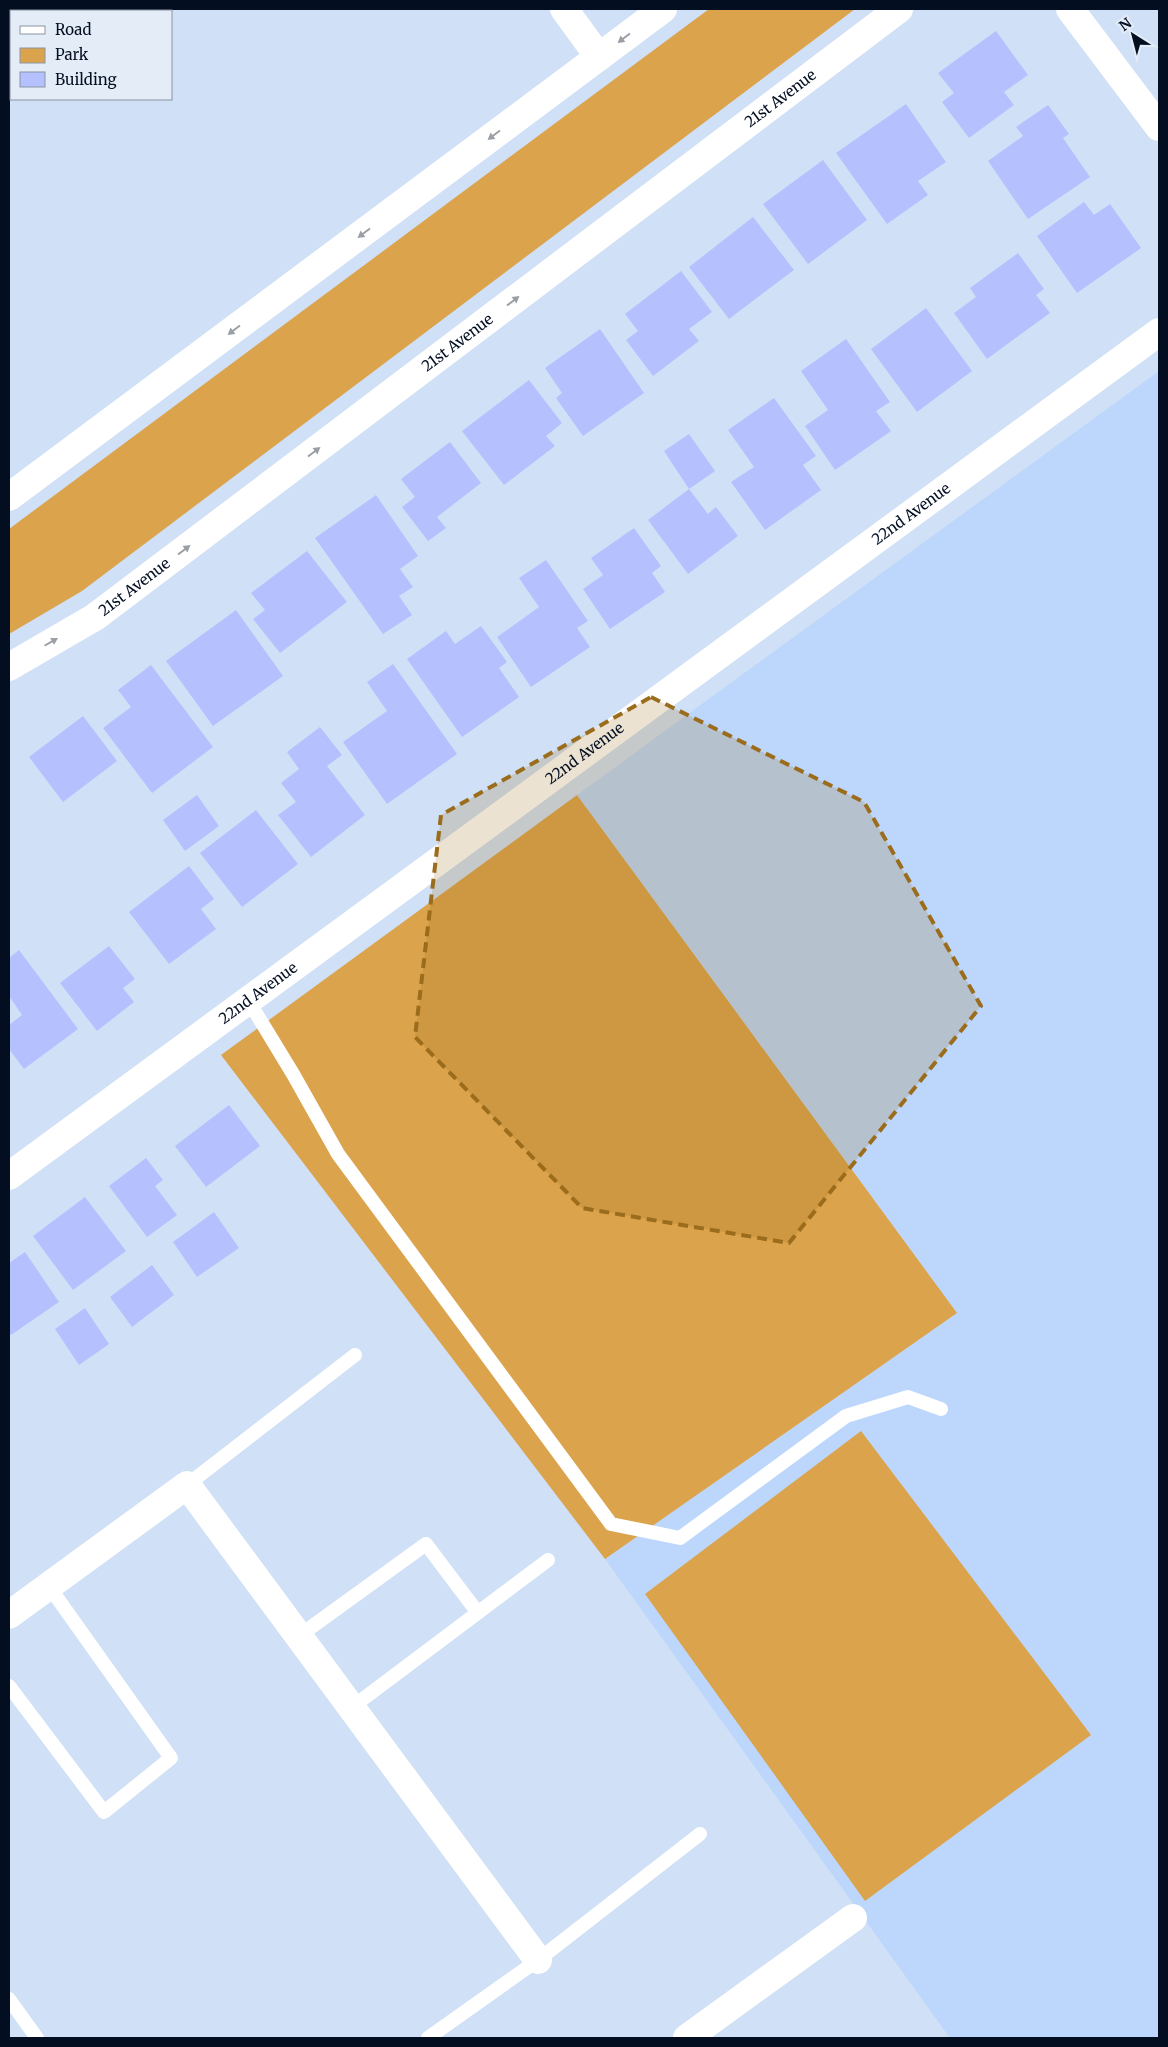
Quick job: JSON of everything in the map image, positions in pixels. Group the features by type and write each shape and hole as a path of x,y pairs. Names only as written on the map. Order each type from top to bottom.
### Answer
{"street":[{"path":"564,9 599,57"},
{"path":"9,497 663,9"},
{"name":"21st Avenue","path":"9,667 95,617 900,9"},
{"path":"1070,9 1159,127"},
{"name":"22nd Avenue","path":"9,1176 1159,332"},
{"path":"9,1614 187,1485 538,1960"},
{"path":"687,2038 853,1918"}],"lane":[{"path":"248,1000 293,1074 338,1154 611,1524 680,1538 846,1416 908,1397 941,1409"},
{"path":"187,1485 355,1355"},
{"path":"299,1636 426,1544 478,1613"},
{"path":"351,1708 548,1560"},
{"path":"9,1686 104,1812 172,1758 48,1585"},
{"path":"428,2038 538,1960 700,1834"},
{"path":"9,1999 37,2038"}],"highlighted area":[{"path":"651,697 864,802 981,1006 789,1243 582,1208 415,1037 441,815"}],"shaded area":[{"path":"1159,371 1159,2038 950,2038 605,1559 957,1313 577,795"}],"green space":[{"path":"709,9 855,9 82,591 9,634 9,529"},
{"path":"577,795 957,1313 605,1559 221,1055"},
{"path":"861,1431 1091,1735 865,1901 645,1594"}],"building":[{"path":"996,31 1028,75 1004,92 1014,105 969,138 942,102 954,93 938,73"},
{"path":"906,104 946,162 918,181 928,195 887,224 836,153"},
{"path":"1048,105 1069,134 1063,138 1090,177 1028,219 988,161 1023,136 1016,127"},
{"path":"823,160 867,220 808,264 763,204"},
{"path":"1084,202 1094,215 1110,204 1141,248 1077,293 1037,236"},
{"path":"753,217 794,270 729,319 689,267"},
{"path":"1018,253 1044,289 1036,295 1050,313 987,359 954,313 976,297 970,288"},
{"path":"681,271 712,312 689,329 699,341 653,376 626,340 638,331 625,314"},
{"path":"926,308 972,371 917,412 871,349"},
{"path":"600,329 644,393 583,436 556,398 562,393 545,368"},
{"path":"846,339 890,402 876,411 891,431 835,470 805,426 828,410 801,371"},
{"path":"529,380 562,423 546,436 555,446 504,485 462,431"},
{"path":"774,398 816,456 803,465 821,490 765,530 731,482 754,467 728,430"},
{"path":"689,434 715,471 689,489 664,451"},
{"path":"450,442 481,483 437,517 446,528 428,541 402,507 415,497 401,479"},
{"path":"689,489 708,514 716,507 738,536 688,574 648,520"},
{"path":"376,495 418,556 400,569 413,587 399,596 412,615 383,634 315,538"},
{"path":"634,528 661,566 652,573 665,592 610,629 583,589 603,575 591,558"},
{"path":"307,551 347,602 280,653 253,619 265,610 251,593"},
{"path":"546,560 588,621 577,628 590,647 531,687 497,637 539,607 519,578"},
{"path":"236,610 283,676 213,726 166,661"},
{"path":"481,626 507,662 499,668 519,697 462,737 407,659 446,631 455,644"},
{"path":"393,664 457,754 387,804 343,742 387,711 367,682"},
{"path":"151,665 213,747 152,793 103,728 131,707 118,690"},
{"path":"83,716 117,761 63,802 29,757"},
{"path":"320,727 342,755 327,766 365,815 311,857 278,815 296,802 281,783 299,769 287,752"},
{"path":"197,795 219,826 185,851 163,820"},
{"path":"256,810 298,864 242,907 200,853"},
{"path":"189,866 214,899 201,909 216,929 169,964 129,912"},
{"path":"109,946 135,979 123,988 134,1002 97,1031 60,983"},
{"path":"19,950 78,1029 24,1069 9,1049 9,1025 22,1015 9,996 9,958"},
{"path":"229,1105 260,1146 206,1187 175,1146"},
{"path":"146,1158 163,1180 155,1186 177,1215 147,1237 109,1186"},
{"path":"85,1197 126,1251 73,1290 33,1236"},
{"path":"214,1212 239,1248 197,1277 173,1242"},
{"path":"25,1252 59,1302 11,1335 9,1332 9,1263"},
{"path":"152,1265 174,1295 132,1327 110,1297"},
{"path":"85,1308 109,1344 79,1365 55,1329"}]}
